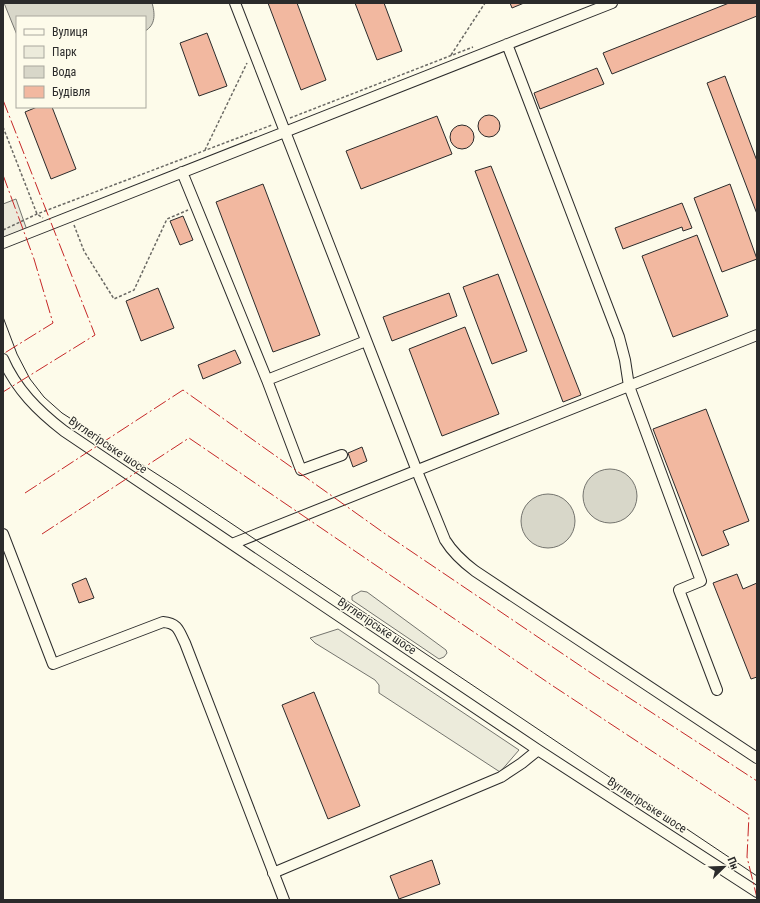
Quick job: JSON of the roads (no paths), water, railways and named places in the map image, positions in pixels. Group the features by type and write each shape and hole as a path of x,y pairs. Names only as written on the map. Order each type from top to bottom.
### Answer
{"street":[{"path":"235,3 417,471 445,540 455,555 482,576 757,758"},
{"path":"3,242 612,3"},
{"path":"507,44 619,337 624,354 628,386 702,581 679,590 717,690"},
{"path":"182,172 267,380 301,470 342,455"},
{"path":"232,544 757,335"},
{"path":"267,380 366,341"},
{"name":"Вуглегірське шосе","path":"3,359 18,386 39,411 91,450 538,750 757,892"},
{"path":"3,534 53,664 163,622 170,622 176,626 185,643 284,900"},
{"path":"273,873 501,777 538,750"}],"water":[{"path":"4,3 152,3 154,11 153,22 146,30 146,16 16,16 16,33"},
{"path":"610,469 620,471 629,477 635,486 637,496 635,506 629,515 620,521 610,523 600,521 591,515 585,506 583,496 585,486 591,477 600,471"},
{"path":"548,494 558,496 567,502 573,511 575,521 573,531 567,540 558,546 548,548 538,546 529,540 523,531 521,521 523,511 529,502 538,496"}],"tram line":[{"path":"3,317 17,354 30,379 44,397 62,413 177,487 757,876"}]}
